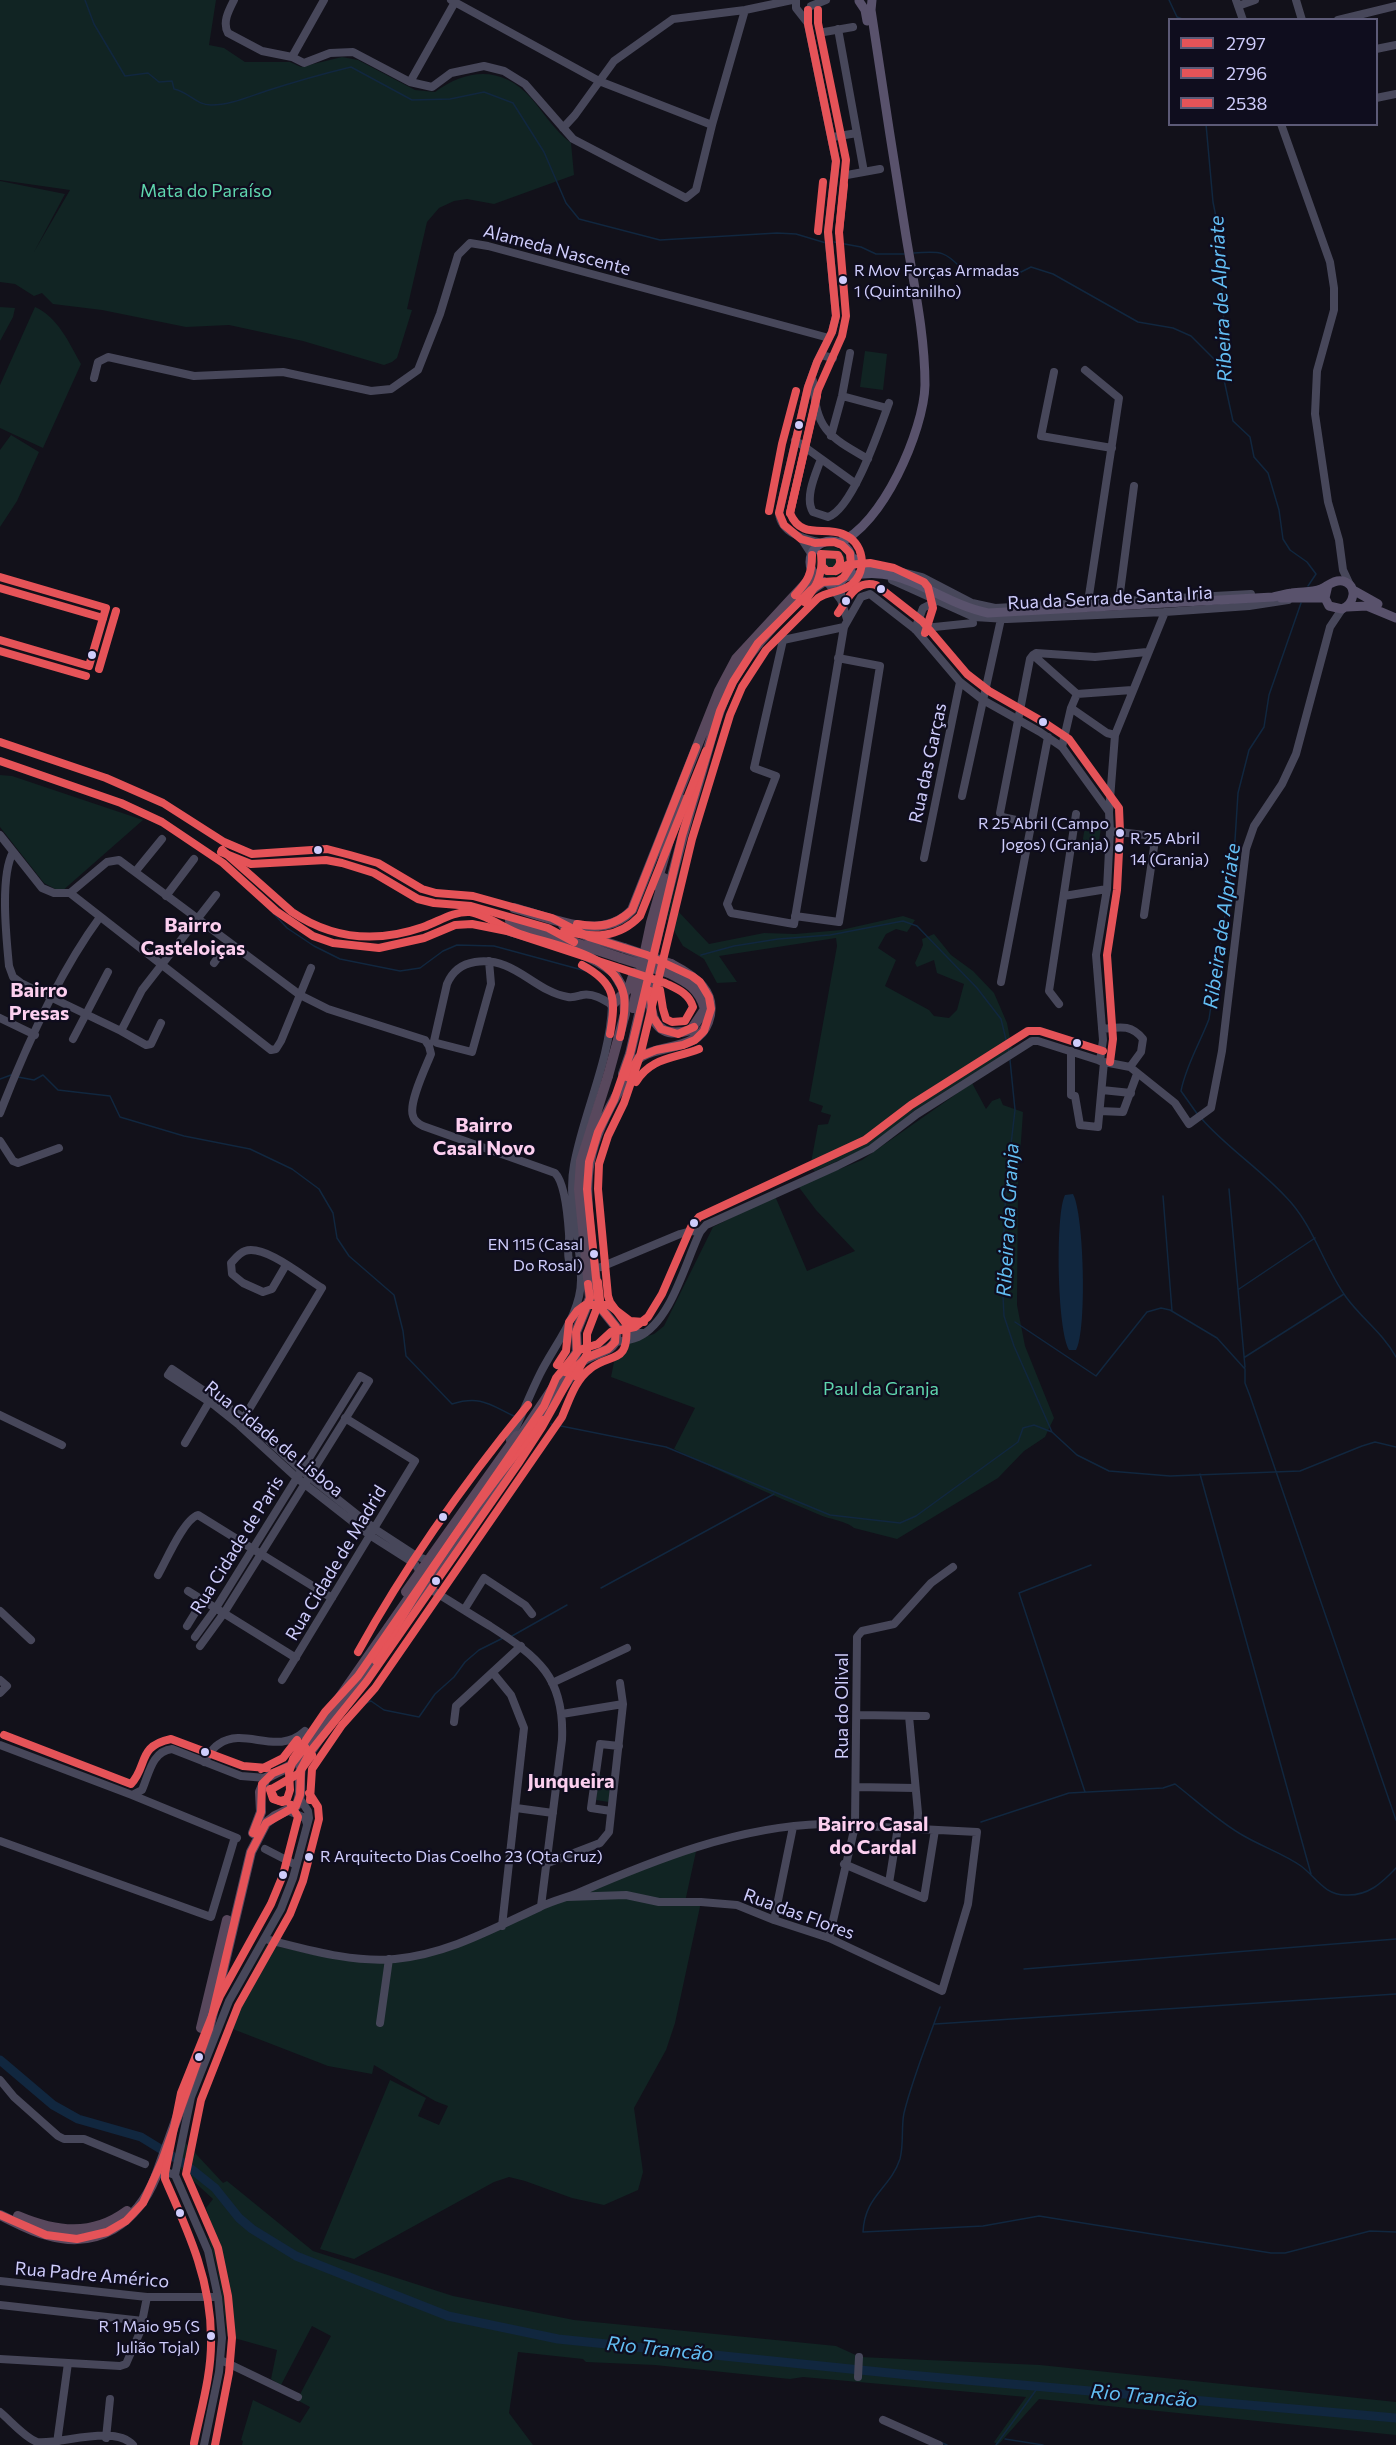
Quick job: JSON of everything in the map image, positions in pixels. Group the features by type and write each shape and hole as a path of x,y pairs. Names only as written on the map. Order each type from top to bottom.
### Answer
{"highway":[{"path":"514,908 591,927 609,926 623,919 632,910 719,691 736,659 808,581 812,571"},
{"path":"614,1100 630,1054 682,836 720,711 733,682 758,644 811,590 826,582"},
{"path":"585,1144 624,1051 651,923 710,722 721,693 753,640"},
{"path":"612,1005 629,988 635,972 646,920 703,730"},
{"path":"552,918 622,953"},
{"path":"0,2215 33,2231 56,2238 77,2239 98,2235 117,2227 147,2196 205,2028 248,1860 266,1823 285,1812 300,1799 299,1774 302,1764 580,1363 595,1354 610,1349 615,1342 616,1327 606,1315 598,1298 587,1189 590,1162 598,1132 639,1058 656,1050 683,1045 695,1040 704,1031 711,1009 709,996 700,982 622,953 509,926 601,963 614,973 624,990 625,1014 608,1076 585,1144 579,1189 590,1298 583,1318 578,1324 577,1352 574,1360 530,1420 503,1452 395,1607 374,1647"},
{"path":"656,939 650,986 652,1017 661,1029 678,1034 691,1030 705,1009 701,996 693,986 670,969"},
{"path":"583,1318 598,1312 606,1315"},
{"path":"577,1340 587,1352 595,1354"},
{"path":"334,1718 366,1682 553,1411 565,1384"},
{"path":"205,2028 240,1865 259,1818 261,1796 266,1778 296,1761 508,1456 530,1420"},
{"path":"280,1771 288,1773 300,1784"},
{"path":"261,1796 273,1811 285,1812"},
{"path":"0,2208 32,2222 57,2229 76,2231 92,2228 107,2223 126,2211 156,2174"}],"main road":[{"path":"844,578 852,564 850,555 856,534 893,484 911,443 925,387 921,330 871,10 864,0"},
{"path":"856,534 838,543 822,543 812,555 812,571 826,582 872,570"},
{"path":"838,543 850,555 872,570 905,578 966,608 988,613 1208,603 1291,596 1315,591 1341,581 1394,614"},
{"path":"1327,602 1331,583"},
{"path":"1344,608 1353,600 1351,588"},
{"path":"1291,596 1327,602 1344,608 1367,606 1394,614"}],"street":[{"path":"234,0 227,14 226,28 235,37 262,51 292,57 304,63 330,53 353,52 410,82 432,87 451,73 484,66 504,71 525,84 563,128 581,144 683,198 687,198 696,190 745,9"},
{"path":"292,57 324,0"},
{"path":"563,128 614,61 673,20 781,3 810,5 826,0"},
{"path":"1242,18 1237,3 1255,0"},
{"path":"1296,0 1301,18"},
{"path":"410,82 453,1 599,81 712,125"},
{"path":"795,4 808,24"},
{"path":"810,5 808,24 833,137 836,161 828,232 836,316 812,376 779,513 780,522 787,530 800,537 822,543"},
{"path":"1346,18 1396,6"},
{"path":"824,32 853,27"},
{"path":"838,29 864,172"},
{"path":"1378,49 1396,45"},
{"path":"1378,98 1396,94"},
{"path":"1282,126 1330,262 1334,288 1334,310 1317,371 1315,414 1328,502 1342,562 1351,588"},
{"path":"833,137 857,133"},
{"path":"847,175 880,169"},
{"name":"Alameda Nascente","path":"94,378 98,362 108,357 194,376 283,372 371,391 391,389 418,370 440,314 458,255 470,243 829,338"},
{"path":"831,436 850,353"},
{"path":"821,355 833,358"},
{"path":"1085,370 1119,398 1088,602"},
{"path":"1054,372 1041,436 1112,448"},
{"path":"812,376 814,401 820,419 831,436 868,459"},
{"path":"821,459 809,502 813,512 824,517 833,515 856,484 888,405 842,396"},
{"path":"795,440 856,484"},
{"path":"1119,600 1134,486"},
{"path":"800,537 812,555"},
{"path":"1331,583 1342,562"},
{"name":"Rua da Serra de Santa Iria","path":"872,570 883,567 921,577 972,603 995,608 1119,600 1291,596"},
{"name":"Rua da Serra de Santa Iria","path":"872,570 974,616 1001,619 1249,606 1291,596"},
{"path":"841,600 844,578"},
{"path":"826,582 841,600 847,619"},
{"path":"915,629 923,608 918,591"},
{"path":"794,920 844,627 861,597 870,594 915,629 960,682 983,700 1062,747 1109,812"},
{"path":"923,608 937,601"},
{"path":"1327,602 1330,627"},
{"path":"615,1342 640,1337 665,1312 700,1232 706,1225 871,1149 917,1114 1032,1041 1130,1067 1175,1103 1189,1124 1207,1110 1222,1051 1246,849 1254,826 1282,784 1296,754 1330,627 1344,608"},
{"path":"1071,1051 1071,1095 1075,1096 1080,1125 1098,1128 1102,1090 1103,1040 1096,955 1107,889 1109,812 1115,735 1165,612"},
{"path":"963,796 1001,619"},
{"path":"915,629 973,623"},
{"path":"838,658 880,666 839,922 730,913 727,904 777,776 754,768 783,640 844,627"},
{"path":"1030,823 1002,817 1000,813 1030,659 1036,653 1095,657 1147,652"},
{"path":"1033,655 1077,694 1132,690"},
{"name":"Rua das Garças","path":"925,855 960,682"},
{"path":"1062,747 1071,708 1077,694"},
{"path":"1071,708 1107,733 1115,735"},
{"path":"1001,982 1048,737"},
{"path":"1059,1004 1050,991 1076,814"},
{"path":"1110,831 1151,838 1154,847 1144,915"},
{"path":"0,835 42,888 54,893 70,893 271,1050 276,1049 280,1041 311,968"},
{"path":"135,872 162,839"},
{"path":"13,852 2,871 1,886 9,966 17,980 146,1045 151,1044 161,1023"},
{"path":"166,896 194,859"},
{"path":"70,893 107,862 119,860 300,995 328,1009 425,1040 431,1054 412,1104 412,1115 416,1122 555,1173 560,1177 569,1234 569,1263 572,1267 580,1269"},
{"path":"1064,897 1107,889"},
{"path":"122,1031 135,1002 216,895"},
{"path":"0,1113 34,1035 74,954 100,917"},
{"path":"213,963 228,943"},
{"path":"489,961 491,984 472,1052 437,1043 434,1041 451,976 464,964 489,961 505,964 549,990 570,998 586,994 602,998 612,1005 611,1027 604,1059 573,1168 581,1286 576,1308 539,1375 503,1452"},
{"path":"73,1039 108,972"},
{"path":"0,1018 34,1035"},
{"path":"1102,1029 1129,1027 1143,1039 1141,1052 1130,1067"},
{"path":"1100,1111 1123,1112 1137,1074"},
{"path":"1102,1090 1131,1093"},
{"path":"0,1141 13,1161 18,1163 59,1148"},
{"path":"601,1267 680,1234 691,1231 700,1232"},
{"path":"242,1421 322,1288 286,1265 259,1250 246,1251 231,1263 232,1274 243,1283 263,1292 272,1289 286,1265"},
{"path":"616,1327 629,1333 644,1333"},
{"name":"Rua Cidade de Lisboa","path":"242,1421 168,1375 172,1369 242,1421 303,1477 415,1564 420,1572"},
{"name":"Rua Cidade de Paris","path":"195,1637 253,1548 303,1477 345,1418 369,1381 360,1376 303,1477 261,1553 224,1613 200,1646"},
{"path":"185,1443 209,1402"},
{"path":"0,1416 62,1445"},
{"name":"Rua Cidade de Madrid","path":"282,1680 415,1461 345,1418"},
{"path":"158,1575 192,1517 203,1517 332,1598"},
{"name":"Rua Cidade de Lisboa","path":"373,1533 428,1560"},
{"name":"Rua do Olival","path":"829,1938 844,1864 855,1826 857,1637 862,1631 894,1624 931,1583 953,1567"},
{"path":"464,1610 484,1578 525,1605 532,1614"},
{"path":"430,1589 521,1646 539,1663 552,1683 562,1714 562,1740 541,1906"},
{"path":"188,1591 296,1658"},
{"path":"187,1626 203,1600"},
{"path":"0,1611 31,1640"},
{"path":"454,1722 456,1706 521,1646"},
{"path":"552,1683 627,1648"},
{"path":"493,1673 511,1695 524,1728 502,1926"},
{"path":"0,1680 7,1686 0,1693"},
{"path":"548,1863 600,1843 609,1832 623,1704 620,1683"},
{"path":"562,1714 623,1704"},
{"path":"857,1715 926,1716"},
{"path":"909,1716 918,1813 917,1829"},
{"path":"204,1762 213,1748 227,1740 281,1743 295,1739 305,1731"},
{"path":"611,1811 591,1808 600,1744 619,1746"},
{"path":"0,1745 236,1837 211,1917 0,1841"},
{"path":"132,1795 142,1790 157,1755 164,1750 172,1749 241,1776 266,1778"},
{"path":"241,1776 261,1796"},
{"path":"856,1787 915,1788"},
{"path":"204,2445 220,2360 222,2338 218,2297 208,2251 175,2175 191,2097 242,1975 265,1940 281,1909 296,1865 307,1824 308,1811 300,1799"},
{"path":"516,1808 553,1813"},
{"path":"285,1812 305,1818 307,1824"},
{"path":"265,1940 317,1952 360,1958 389,1959 434,1953 473,1940 541,1906 567,1898 631,1870 697,1847 742,1836 823,1824 935,1830 924,1898 844,1864"},
{"path":"774,1920 793,1827"},
{"path":"889,1883 898,1827"},
{"name":"Rua das Flores","path":"567,1898 627,1895 659,1902 737,1905 829,1938 942,1991 968,1904 977,1832 935,1830"},
{"path":"265,1849 296,1865"},
{"path":"380,2023 389,1959"},
{"path":"0,2080 14,2097 58,2136 64,2139 84,2139 146,2164"},
{"path":"156,2174 175,2175"},
{"name":"Rua Padre Américo","path":"0,2281 147,2297 218,2297"},
{"path":"0,2359 120,2366 126,2364 142,2321 147,2297"},
{"path":"0,2305 142,2321"},
{"path":"858,2377 860,2357"},
{"path":"220,2360 298,2397"},
{"path":"57,2443 68,2363"},
{"path":"106,2438 110,2399"},
{"path":"0,2412 36,2442 57,2443 106,2438 128,2440 133,2445"},
{"path":"883,2420 939,2445"}],"green space":[{"name":"Mata do Paraíso","path":"0,0 216,0 209,45 224,48 245,62 290,62 301,67 342,57 358,60 415,90 435,92 447,84 471,75 496,76 520,87 571,143 574,175 494,204 467,199 454,201 439,208 427,222 407,309 412,310 397,358 384,365 303,341 229,325 186,327 102,310 53,304 42,293 34,296 15,284 0,282 0,181 65,194 34,252 70,190 0,180"},
{"path":"0,307 15,308 13,317 0,341"},
{"path":"35,307 43,311 56,324 81,364 43,448 0,428 0,385"},
{"path":"865,351 887,354 883,390 860,387"},
{"path":"11,435 39,452 17,501 0,527 0,450"},
{"path":"831,547 837,548 845,556 845,568 837,576 831,577 825,576 817,568 816,562 817,556 825,548"},
{"path":"0,775 12,776 143,820 61,892 44,883 0,827"},
{"path":"1086,820 1102,822 1097,853 1081,851"},
{"path":"687,844 691,845 676,909 709,944 764,933 795,934 841,930 903,916 915,920 907,932 896,929 886,934 878,948 896,960 885,986 929,1010 934,1016 949,1018 957,1010 964,984 937,973 934,960 917,967 915,963 923,945 922,939 934,934 951,955 973,971 994,993 1007,1023 1012,1049 914,1111 869,1147 815,1171 810,1168 818,1125 828,1124 831,1115 821,1112 823,1106 809,1101 837,946 836,938 719,956 737,982 717,983 704,959 683,946 667,919"},
{"name":"Paul da Granja","path":"972,1083 986,1109 992,1101 1000,1098 1003,1105 1023,1112 1018,1185 1017,1305 1025,1346 1054,1418 1045,1437 1024,1451 998,1478 897,1539 854,1528 820,1515 674,1449 695,1408 611,1377 616,1352 624,1344 654,1334 664,1326 713,1227 775,1196 807,1271 855,1251 816,1210 798,1186 862,1160"},
{"path":"599,1775 610,1777 609,1802 596,1800"},
{"path":"697,1847 685,1902 701,1902 675,2023 666,2050 634,2108 643,2172 638,2190 604,2205 572,2198 509,2177 494,2182 354,2259 320,2249 390,2080 426,2098 418,2116 439,2125 448,2106 435,2101 374,2065 372,2074 328,2066 225,2026 267,1944 320,1956 363,1962 434,1953"},
{"path":"183,2140 223,2183 227,2181 313,2251 453,2296 574,2320 836,2346 860,2357 1040,2365 1396,2402 1396,2435 1039,2399 998,2445 994,2442 1026,2397 803,2377 790,2379 655,2365 586,2362 583,2359 518,2352 509,2413 533,2445 242,2445 241,2440 253,2400 300,2423 310,2407 297,2400 331,2336 312,2326 281,2385 271,2379 277,2350 227,2336 218,2274 208,2238 215,2234 206,2208 213,2199 177,2166"}],"water":[{"path":"1073,1194 1080,1224 1083,1297 1082,1320 1076,1350 1069,1350 1062,1320 1059,1247 1062,1206 1065,1195"}],"waterway":[{"path":"85,0 94,24 125,76 148,73 159,82 172,81 174,89 201,103 218,105 232,102 351,67 412,100 450,99 484,92 513,103 544,152 566,203 579,219 660,240 777,233 796,234 826,243"},
{"name":"Ribeira de Alpriate","path":"1169,0 1180,18"},
{"name":"Ribeira de Alpriate","path":"1206,126 1213,202 1219,232 1225,344 1221,366 1233,421 1250,437 1254,457 1268,473 1279,510 1283,539 1290,550 1307,562 1316,574 1308,586"},
{"path":"834,242 861,247 876,254 904,254"},
{"path":"914,253 940,253 961,268 1021,272 1031,267 1053,274 1138,322 1173,328 1191,336 1221,366"},
{"name":"Ribeira de Alpriate","path":"1198,1115 1181,1091 1209,1019 1234,856 1238,793 1249,750 1264,727 1269,695 1301,603"},
{"name":"Ribeira da Granja","path":"0,759 100,794 180,832 238,875 287,928 314,946 340,959 400,971 420,968 443,951 457,945 494,946 597,974"},
{"name":"Ribeira da Granja","path":"701,955 734,946 778,939 830,935 903,921 917,926 977,988 1001,1019 1009,1052"},
{"name":"Ribeira da Granja","path":"1010,1060 1015,1110 1006,1187 1002,1275 1004,1316 1014,1346 1052,1432 1077,1455 1109,1471 1170,1476 1300,1471 1375,1442 1396,1447"},
{"path":"0,1079 11,1075"},
{"path":"18,1077 34,1080 43,1075 58,1090 110,1096 120,1117 184,1136 250,1149 292,1169 319,1189 333,1213 337,1238 349,1256 394,1295 403,1331 406,1356 452,1404 462,1401 478,1401 516,1417"},
{"name":"Ribeira de Alpriate","path":"1201,1118 1295,1207 1346,1297 1391,1348 1396,1357"},
{"path":"1229,1189 1245,1367"},
{"path":"1163,1196 1172,1311"},
{"path":"1239,1289 1315,1238"},
{"path":"1245,1357 1344,1294"},
{"path":"1015,1322 1096,1376 1147,1312 1161,1308 1170,1310 1217,1338 1245,1369 1245,1383 1396,1820"},
{"path":"551,1424 666,1447 830,1515 900,1523 916,1516 1018,1442 1023,1428 1034,1425 1052,1432"},
{"path":"1200,1474 1311,1874"},
{"path":"601,1588 774,1494"},
{"path":"1085,1792 1019,1593 1091,1565"},
{"path":"512,1636 567,1605"},
{"path":"311,1773 334,1731 360,1706 371,1701 384,1710 419,1717 435,1694 454,1677 465,1662 479,1650 503,1638"},
{"path":"981,1822 1069,1793 1163,1788 1175,1784 1226,1825 1294,1862 1332,1892 1354,1895 1368,1891 1396,1868"},
{"path":"1024,1969 1396,1939"},
{"path":"935,2024 1396,1994"},
{"path":"940,2007 904,2113 900,2159 896,2169 868,2209 863,2232 983,2226 1039,2216 1271,2253 1285,2253 1370,2231 1396,2232"},
{"name":"Rio Trancão","path":"0,2060 53,2105 78,2119 141,2137 185,2164 215,2188 239,2218 252,2229 296,2256 448,2316 558,2339 909,2375 1396,2418"},
{"path":"996,2445 1039,2386"},
{"path":"1005,2439 1043,2445"},
{"path":"940,2442 947,2445"}],"transit line":[{"name":"2797","path":"0,2215 46,2235 77,2239 107,2232 126,2221 143,2203 162,2161 209,2029 251,1852 266,1823 296,1806 300,1795 301,1769 310,1752 367,1681 518,1464 575,1368 586,1358 608,1349 615,1342 616,1327 600,1307 598,1298 587,1189 589,1162 598,1132 614,1100 630,1054 682,836 720,711 733,682 758,643 811,590 823,582 838,581 844,577 851,566 850,553 842,545 834,542 815,543 801,539 784,525 779,513 808,387 832,332 836,316 828,232 836,161 808,24 808,10"},
{"name":"2796","path":"310,1800 312,1769 342,1725 375,1688 562,1417 580,1379 597,1364 617,1356 625,1346 626,1324 608,1296 598,1189 599,1164 640,1056 692,839 730,715 742,687 766,650 818,598 852,584 862,564 856,543 850,538 836,532 814,531 800,527 790,513 818,390 842,336 846,316 839,232 846,160 818,23 818,10"},
{"name":"2538","path":"818,231 823,182"},
{"name":"2538","path":"839,232 844,185"},
{"name":"2538","path":"769,511 782,444 796,391"},
{"name":"2538","path":"790,513 817,396"},
{"name":"2538","path":"821,554 838,555 840,562 838,568 834,571 827,571 822,566 821,554"},
{"name":"2797","path":"795,595 808,577 812,555"},
{"name":"2796","path":"804,602 818,580 822,555"},
{"name":"2538","path":"836,571 847,565 870,563 894,568 924,582 928,587 933,608 925,633"},
{"name":"2797","path":"0,577 106,608"},
{"name":"2538","path":"838,613 858,588 863,585 876,585 922,621 967,674 989,691 1069,739 1119,808 1117,890 1107,955 1113,1039 1110,1062"},
{"name":"2796","path":"0,588 103,618"},
{"name":"2797","path":"89,666 106,608"},
{"name":"2796","path":"99,669 116,611"},
{"name":"2797","path":"0,640 89,666"},
{"name":"2796","path":"0,651 86,676"},
{"name":"2797","path":"0,742 106,778 163,803 224,842 252,854 327,849 350,855 378,863 422,889 436,893 473,896 552,918 589,937 647,955 692,976 700,982 709,997 711,1009 704,1031 695,1040 683,1045 656,1050 639,1057 627,1077"},
{"name":"2797","path":"577,924 592,926 613,923 632,910 696,747"},
{"name":"2796","path":"564,931 585,935 605,935 623,929 640,916 706,751"},
{"name":"2796","path":"0,761 121,803 162,822 223,863 276,911 313,936 333,943 379,948 424,938 455,925 472,924 507,931 674,987 686,995 693,1007 685,1021 672,1022 666,1019 660,990"},
{"name":"2797","path":"222,850 292,912 307,921 339,933 355,936 389,935 423,927 458,913 470,912 520,934 582,953 609,970 619,981 625,1001 620,1037"},
{"name":"2796","path":"221,852 251,864 326,860 342,863 374,873 418,899 434,903 471,906 548,928 574,942"},
{"name":"2796","path":"582,965 602,978 611,993 613,1011 610,1034"},
{"name":"2797","path":"650,991 653,1017 661,1029 678,1034 694,1027"},
{"name":"2538","path":"270,1789 275,1799 280,1801 287,1799 290,1790 289,1773 293,1759 325,1712 358,1676 544,1406 556,1378 579,1350 598,1344 611,1332 635,1327 648,1317 662,1294 691,1227 699,1217 865,1140 911,1105 1028,1031 1040,1031 1103,1051"},
{"name":"2796","path":"636,1082 656,1063 699,1049"},
{"name":"2796","path":"575,1376 587,1354 587,1334 600,1300 598,1282"},
{"name":"2797","path":"565,1372 577,1352 576,1332 590,1298 588,1284"},
{"name":"2538","path":"557,1365 566,1351 569,1322 585,1305 609,1305 630,1321 644,1322"},
{"name":"2538","path":"358,1652 437,1525 528,1405"},
{"name":"2796","path":"376,1661 454,1537 497,1477 543,1420"},
{"name":"2538","path":"4,1735 131,1784 153,1746 171,1739 243,1766 267,1768"},
{"name":"2538","path":"261,1769 283,1758 297,1740"},
{"name":"2797","path":"253,1833 261,1812 262,1784 273,1773 290,1766 305,1747"},
{"name":"2796","path":"286,1801 273,1799 270,1790 298,1774 312,1755"},
{"name":"2796","path":"215,2445 229,2373 232,2338 228,2296 218,2248 186,2174 201,2100 238,2006 290,1914 303,1881 319,1819 318,1807 309,1793"},
{"name":"2538","path":"194,2443 210,2364 210,2317 197,2256 165,2179 165,2173 181,2093 220,1996 271,1904 283,1875 298,1817 291,1805"}],"place":[{"name":"R Mov Forças Armadas 1 (Quintanilho)","path":"843,280"},
{"name":"R 25 Abril (Campo Jogos) (Granja)","path":"1120,833"},
{"name":"R 25 Abril 14 (Granja)","path":"1119,848"},
{"name":"EN 115 (Casal Do Rosal)","path":"594,1254"},
{"name":"R Arquitecto Dias Coelho 23 (Qta Cruz)","path":"309,1857"},
{"name":"R 1 Maio 95 (S Julião Tojal)","path":"211,2336"}],"district":[{"name":"Bairro Casteloiças","path":"193,936"},
{"name":"Bairro Presas","path":"39,1002"},
{"name":"Bairro Casal Novo","path":"484,1136"},
{"name":"Junqueira","path":"571,1781"},
{"name":"Bairro Casal do Cardal","path":"873,1836"}]}
